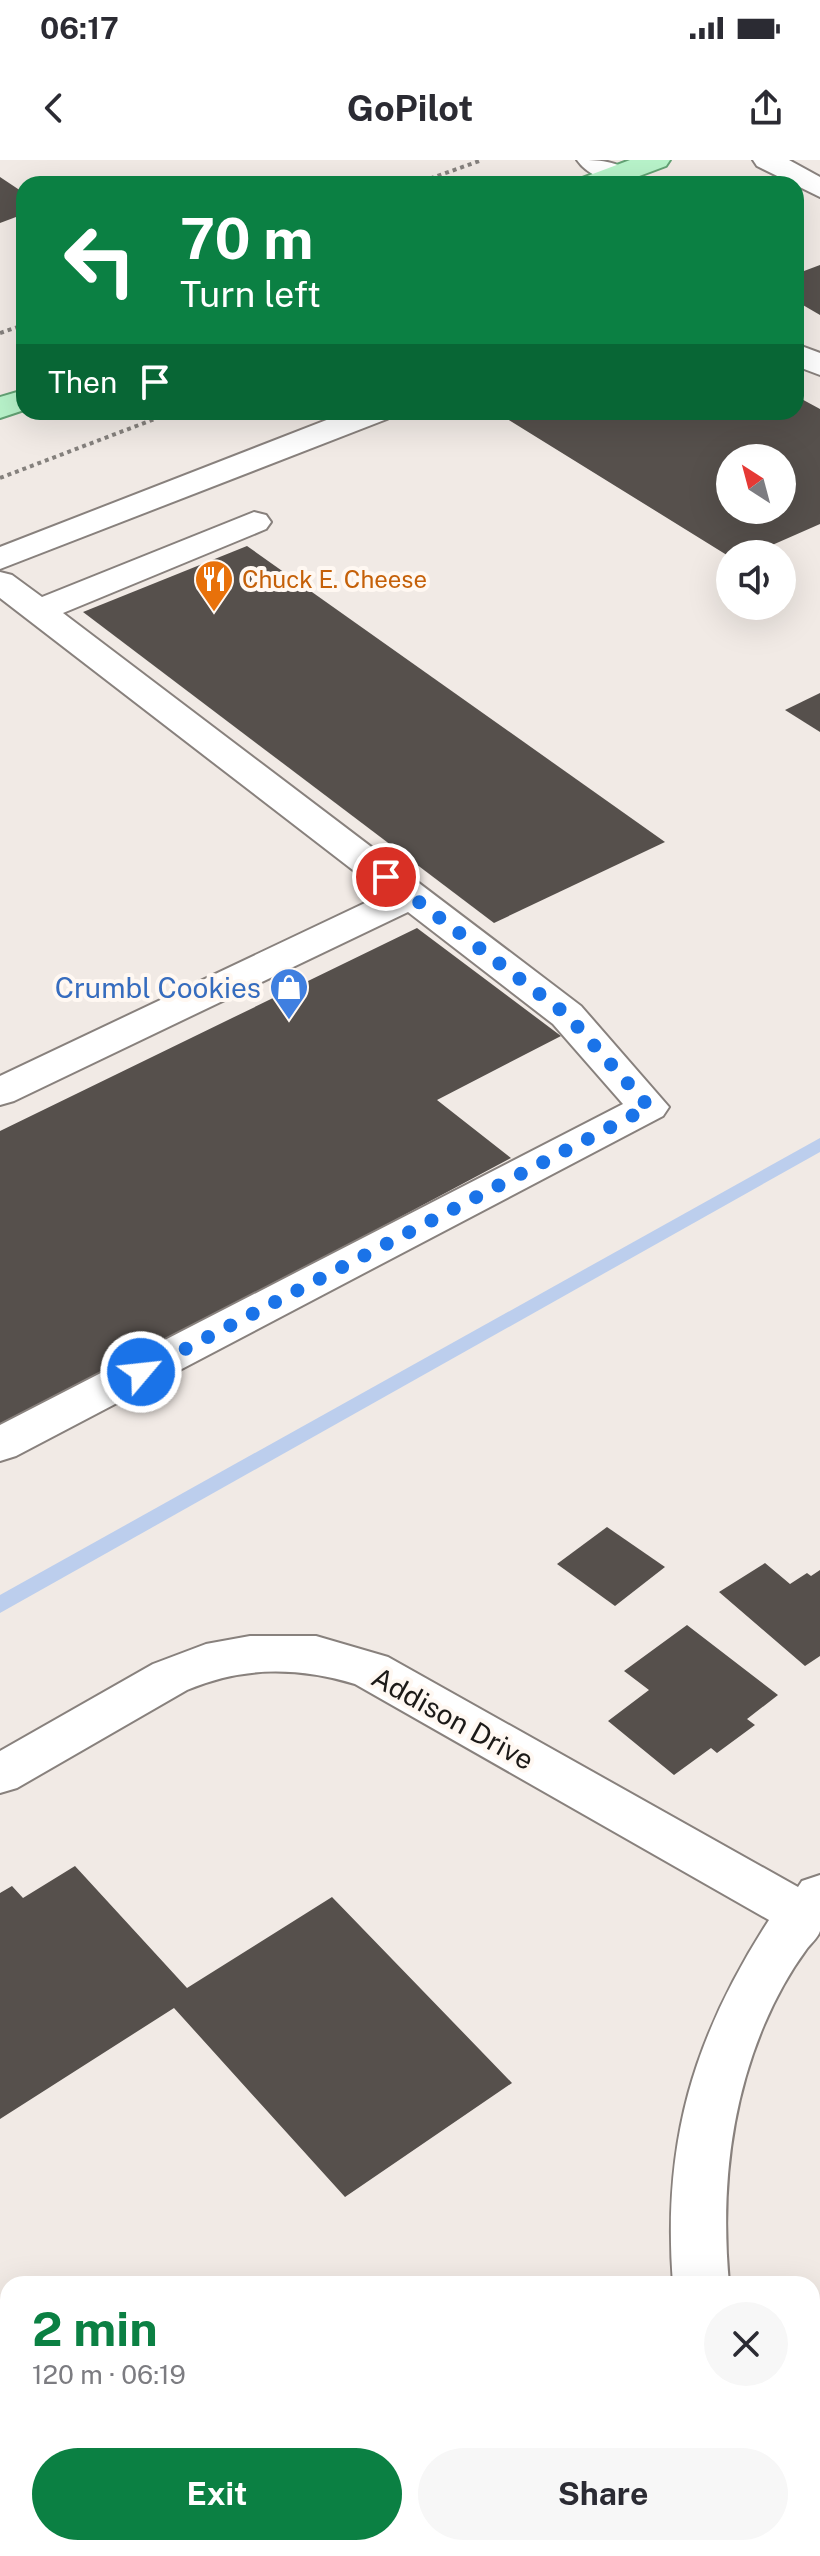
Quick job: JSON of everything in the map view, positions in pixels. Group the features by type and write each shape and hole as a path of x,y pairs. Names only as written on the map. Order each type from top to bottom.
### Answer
{"main road":[{"path":"613,176 656,160"}],"street":[{"path":"767,160 797,176"},
{"path":"0,559 356,420"},
{"path":"38,611 254,522"},
{"path":"0,582 567,1015 649,1107 0,1445"},
{"path":"0,1092 411,896"},
{"name":"Addison Drive","path":"0,1774 170,1677 206,1662 250,1654 316,1654 371,1670 811,1905"},
{"path":"701,2276 698,2202 708,2121 724,2058 749,1999 780,1944 811,1905"}],"path":[{"path":"437,176 482,160"},
{"path":"0,478 152,420"}],"building":[{"path":"0,177 16,188 16,217 0,223"},
{"path":"820,265 820,315 804,306 804,271"},
{"path":"804,400 820,409 820,524 784,540 716,540 716,548 509,420 804,420"},
{"path":"247,546 665,842 494,923 83,612"},
{"path":"820,693 820,732 785,710"},
{"path":"417,928 561,1036 437,1100 511,1158 3,1429 0,1426 0,1131"},
{"path":"607,1527 665,1567 615,1606 557,1564"},
{"path":"765,1563 790,1584 807,1573 811,1576 820,1570 820,1656 805,1666 719,1592"},
{"path":"687,1625 778,1695 747,1719 755,1725 717,1753 711,1748 674,1775 608,1721 649,1690 624,1671"},
{"path":"75,1866 187,1988 332,1897 512,2083 345,2197 174,2008 0,2119 0,1893 12,1886 23,1898"}],"waterway":[{"path":"0,1605 820,1144"}],"place":[{"name":"Chuck E. Cheese","path":"214,613"},
{"name":"Crumbl Cookies","path":"289,1021"}],"route":[{"path":"141,1372 649,1107 567,1015 386,877"}]}
